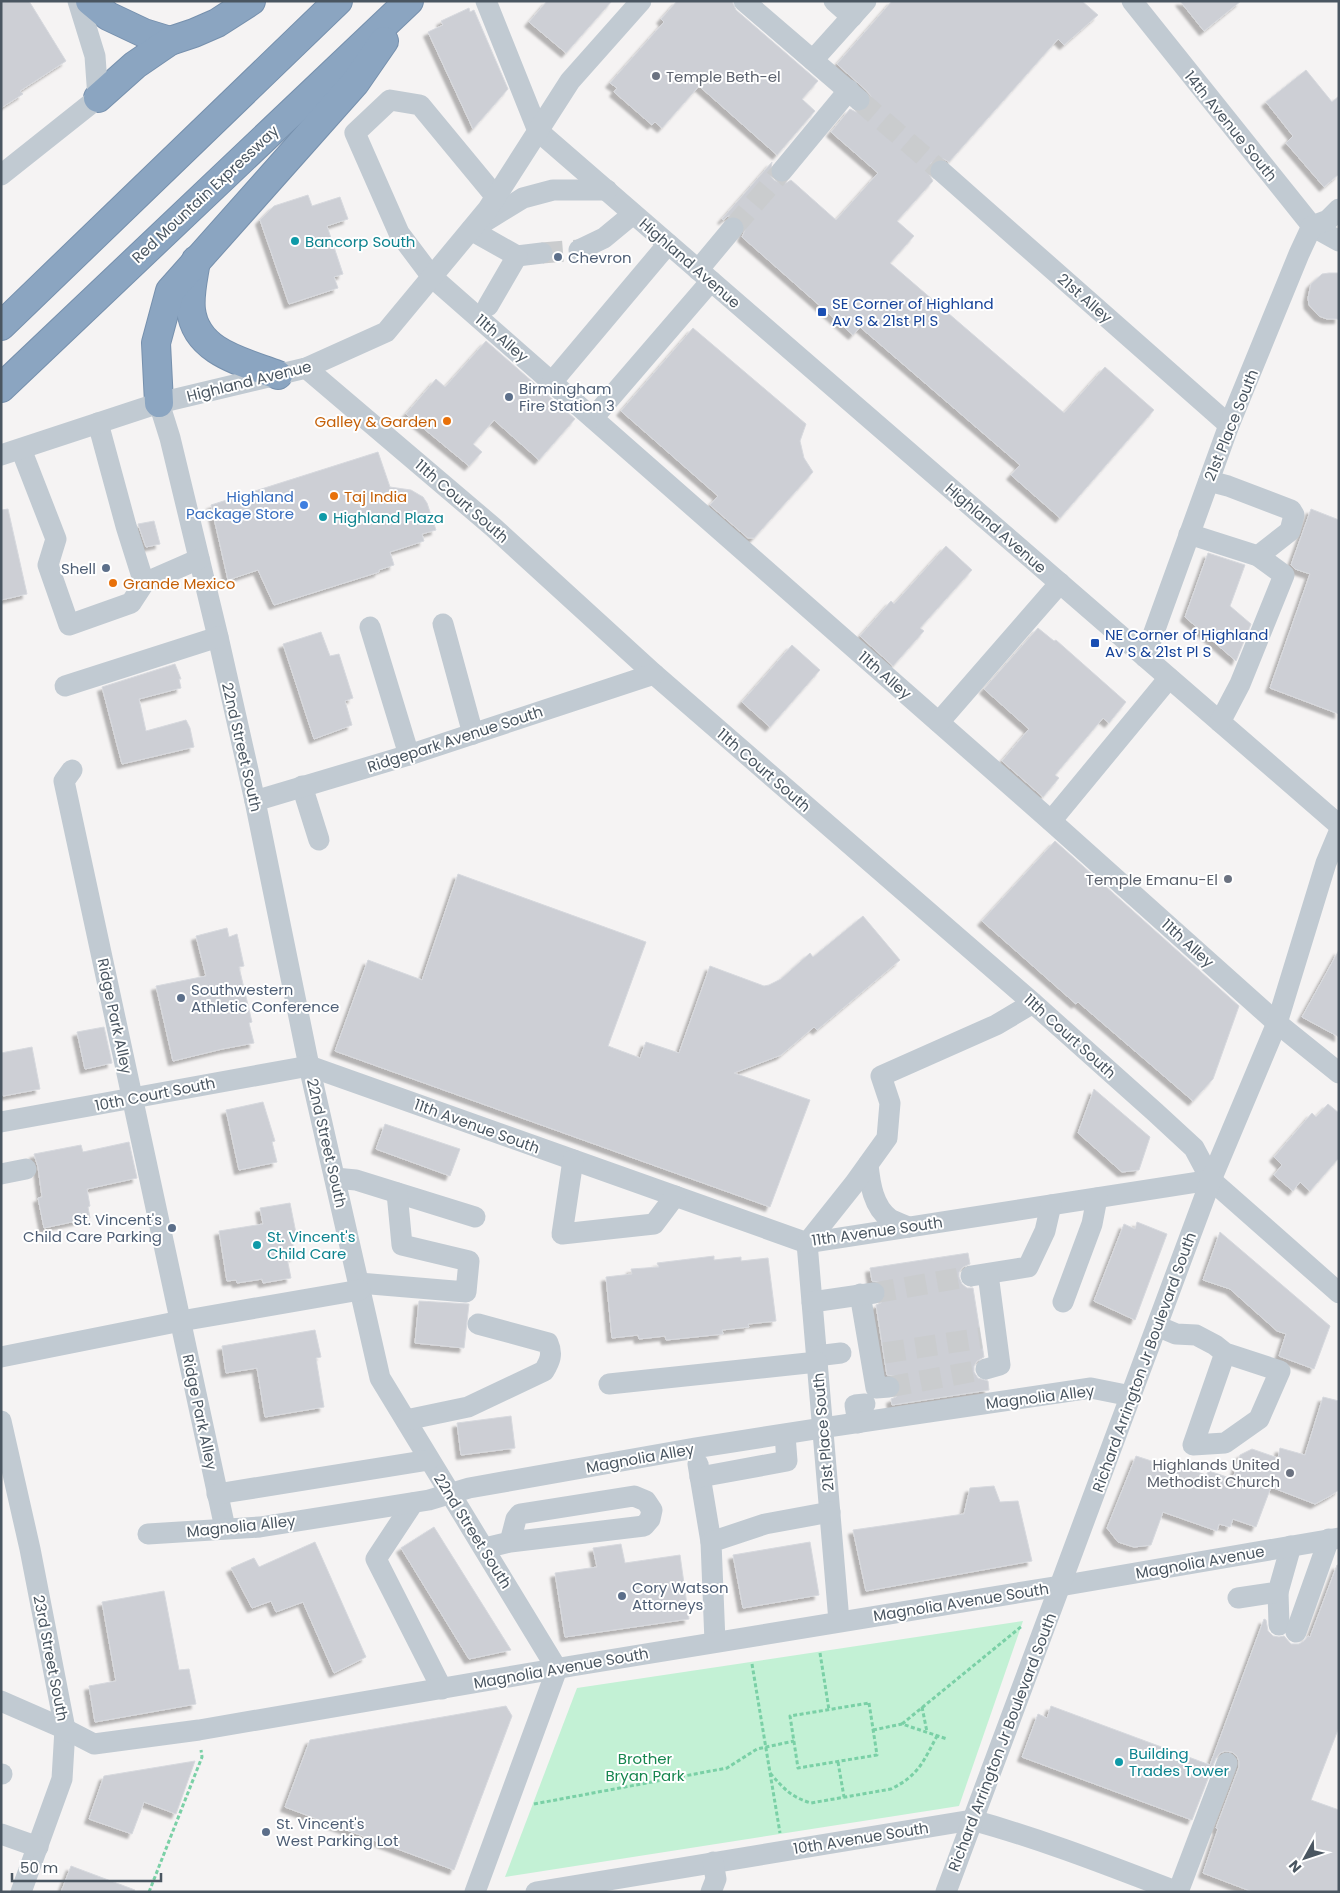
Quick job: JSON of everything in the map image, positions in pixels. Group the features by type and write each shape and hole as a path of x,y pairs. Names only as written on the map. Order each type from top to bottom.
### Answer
{"highway":[{"path":"90,1 108,16 144,33 170,41"},
{"path":"98,98 135,66 170,41 217,23 251,1"},
{"path":"1,326 338,1"},
{"name":"Red Mountain Expressway","path":"1,388 365,56 410,1"},
{"path":"159,403 156,343 170,291 355,83 365,56"},
{"path":"196,260 191,309 195,325 204,340 221,353 278,375"}],"street":[{"path":"1,175 98,98 95,56 78,1"},
{"path":"486,1 538,131"},
{"path":"538,131 570,82 641,1"},
{"path":"744,1 854,95 782,172"},
{"path":"813,60 859,9 834,1"},
{"name":"14th Avenue South","path":"1132,1 1312,226 1339,240"},
{"name":"11th Alley","path":"496,197 420,105 390,100 355,133 399,232 432,276 1051,821 1277,1023 1339,1073"},
{"name":"Highland Avenue","path":"11,452 159,403 306,368 386,332 496,197 538,131 1339,825"},
{"name":"21st Alley","path":"941,171 1229,425"},
{"path":"542,253 517,256 471,230 523,198 553,190 606,190"},
{"path":"1312,226 1328,220 1339,209"},
{"path":"579,250 604,238 633,214"},
{"name":"21st Place South","path":"1145,657 1229,425 1312,226"},
{"path":"593,418 704,275 733,228"},
{"path":"552,382 668,244"},
{"path":"488,306 517,256"},
{"name":"11th Court South","path":"306,368 493,526 654,674 1033,1002 1194,1148 1211,1180"},
{"name":"22nd Street South","path":"159,403 170,438 255,800 309,1066 380,1378 557,1669"},
{"path":"98,423 126,526 144,583"},
{"path":"11,452 56,539 48,565 69,625 131,603 144,583 199,559"},
{"path":"1209,481 1228,486 1291,510 1294,515 1296,534 1258,556"},
{"path":"1190,534 1258,556 1284,575 1240,684 1220,722"},
{"path":"939,722 1060,584"},
{"path":"443,624 473,734"},
{"path":"370,627 409,755"},
{"path":"65,686 218,637"},
{"name":"Ridgepark Avenue South","path":"255,800 409,755 654,674"},
{"path":"1051,821 1169,678"},
{"name":"Ridge Park Alley","path":"72,770 64,781 225,1528"},
{"path":"302,786 319,840"},
{"name":"Richard Arrington Jr Boulevard South","path":"946,1892 1131,1396 1166,1330 1211,1180 1277,1023 1326,863 1339,832"},
{"path":"807,1243 887,1138 890,1103 881,1076 996,1025 1033,1002"},
{"name":"10th Court South","path":"1,1122 309,1066"},
{"name":"11th Avenue South","path":"309,1066 807,1243 1211,1180"},
{"path":"573,1160 562,1234 654,1224 675,1196"},
{"path":"868,1165 875,1200 889,1218 908,1227"},
{"path":"1,1174 26,1169"},
{"path":"335,1178 356,1180 474,1217"},
{"path":"1211,1180 1339,1293"},
{"path":"1,1357 360,1287 466,1292 468,1261 402,1245 397,1192"},
{"path":"1063,1302 1092,1224 1097,1198"},
{"path":"986,1369 1000,1365 988,1336 980,1275 1028,1267 1045,1230 1051,1205"},
{"name":"21st Place South","path":"807,1243 839,1621"},
{"path":"812,1302 867,1294 877,1354 876,1388 889,1387"},
{"path":"406,1420 468,1406 544,1371 551,1355 548,1343 478,1324"},
{"path":"1166,1330 1196,1335 1215,1344 1225,1353 1280,1371 1259,1419 1225,1443 1193,1445 1225,1353"},
{"path":"609,1384 816,1359 841,1353"},
{"name":"Magnolia Alley","path":"148,1534 260,1527 413,1503 450,1495 469,1488 822,1428 862,1413 1091,1388 1131,1396"},
{"name":"23rd Street South","path":"1,1421 4,1451 30,1549 65,1729 62,1780 21,1892"},
{"path":"700,1477 787,1461 785,1435"},
{"path":"696,1448 711,1542 715,1642"},
{"path":"217,1494 429,1460"},
{"path":"484,1548 510,1542 644,1526 650,1519 652,1510 646,1501 634,1496 520,1514 516,1519 510,1542"},
{"path":"413,1503 376,1560 442,1689"},
{"path":"711,1542 765,1524 830,1512"},
{"path":"1291,1546 1278,1592 1287,1628 1334,1538"},
{"name":"Magnolia Avenue","path":"1060,1586 1334,1538"},
{"name":"Magnolia Avenue South","path":"65,1729 94,1744 199,1730 839,1621 1060,1586"},
{"path":"1238,1598 1278,1592"},
{"path":"475,1892 557,1669"},
{"path":"1,1701 65,1729"},
{"path":"1178,1892 1227,1763"},
{"name":"10th Avenue South","path":"536,1892 972,1820 1099,1862 1178,1892"},
{"path":"1,1834 38,1847"},
{"path":"711,1892 716,1879 714,1862"}],"path":[{"path":"873,1730 902,1724 1022,1626"},
{"path":"820,1653 829,1710"},
{"path":"752,1664 780,1834"},
{"path":"869,1704 873,1730 877,1755 798,1768 790,1716 869,1704"},
{"path":"922,1708 927,1732"},
{"path":"902,1724 947,1739"},
{"path":"149,1892 202,1757 199,1730"},
{"path":"770,1773 786,1792 811,1804 891,1789 901,1784 921,1768 937,1736"},
{"path":"534,1804 727,1768 757,1749 794,1741"},
{"path":"838,1762 844,1798"}],"green space":[{"name":"Brother Bryan Park","path":"1023,1621 959,1806 505,1877 577,1688"}],"building":[{"path":"1,1 29,1 66,61 20,91 23,94 1,108"},
{"path":"547,1 612,1 566,53 529,22"},
{"path":"677,1 732,1 736,10 818,81 802,99 815,111 777,155 699,86 662,128 655,122 652,125 614,92 617,88 610,83 664,22 661,19"},
{"path":"892,1 1082,1 1098,15 1064,45 1058,39 949,162 944,159 938,159 931,163 929,174 933,181 897,221 914,236 890,263 1064,413 1105,367 1154,410 1060,518 1011,475 1020,465 860,327 853,335 742,237 745,224 741,219 735,216 728,216 722,219 772,162 770,175 774,180 786,183 791,180 836,220 878,173 831,132 850,109 856,112 863,112 871,103 871,96 867,91 837,64"},
{"path":"1180,1 1241,1 1204,31"},
{"path":"469,8 470,12 474,10 508,89 473,129 428,32 443,25 441,21"},
{"path":"1306,70 1332,102 1339,96 1339,174 1324,187 1286,143 1293,136 1266,102"},
{"name":"Bancorp South","path":"308,195 312,206 340,197 348,219 327,226 343,274 334,277 338,288 289,304 260,220 274,206"},
{"path":"1339,273 1339,319 1327,319 1319,316 1309,305 1308,298 1311,284 1322,274"},
{"path":"693,328 806,424 800,441 804,458 813,472 754,538 748,538 710,505 718,496 621,411"},
{"name":"Birmingham Fire Station 3","path":"486,341 575,419 539,460 494,420 473,444 482,452 469,466 406,414 436,379 445,387"},
{"name":"Highland Plaza","path":"378,452 390,487 411,490 423,497 427,503 436,530 422,534 424,541 390,552 394,565 379,570 379,572 274,605 258,570 228,580 211,505"},
{"path":"8,509 27,594 1,600 1,510"},
{"path":"1311,509 1339,520 1339,714 1270,688 1310,574 1295,569 1291,565"},
{"path":"154,521 160,544 146,547 138,524"},
{"path":"946,546 972,570 920,628 924,631 893,666 860,636 891,601 894,604"},
{"path":"1208,553 1245,565 1230,606 1251,624 1236,661 1185,617"},
{"path":"1038,628 1054,641 1056,640 1126,702 1109,723 1103,718 1055,775 1059,778 1043,797 1002,761 1029,729 984,689"},
{"path":"321,632 330,656 339,654 353,698 345,701 352,725 314,739 283,644"},
{"path":"792,645 820,670 770,727 742,702"},
{"path":"175,664 181,679 179,679 181,688 139,699 146,731 186,720 190,728 194,747 122,764 102,687"},
{"path":"1055,841 1239,1006 1213,1079 1193,1101 1078,1002 1076,1004 982,921"},
{"path":"458,874 646,942 608,1046 640,1058 646,1042 679,1053 710,966 764,986 769,985 781,979 810,953 813,957 863,916 900,960 817,1030 814,1027 781,1055 734,1073 810,1100 770,1207 335,1051 368,960 422,980"},
{"name":"Southwestern Athletic Conference","path":"227,928 229,937 237,934 244,966 239,967 252,1022 249,1023 254,1043 173,1061 156,986 206,976 196,936"},
{"path":"1339,950 1339,1037 1302,1017"},
{"path":"104,1027 112,1063 85,1069 77,1032"},
{"path":"32,1047 40,1089 3,1096 1,1086 1,1053"},
{"path":"1094,1089 1150,1137 1139,1170 1122,1172 1078,1133"},
{"path":"263,1102 275,1141 272,1142 277,1162 239,1170 226,1110"},
{"path":"1328,1104 1339,1113 1339,1158 1310,1191 1300,1182 1293,1191 1274,1175 1282,1165 1274,1157 1312,1113 1316,1117"},
{"path":"385,1124 460,1149 450,1176 376,1149"},
{"path":"129,1142 137,1178 87,1189 90,1218 44,1228 38,1198 42,1197 38,1167 34,1154 81,1145 83,1152"},
{"name":"St. Vincent's Child Care","path":"290,1203 296,1233 291,1235 295,1256 287,1258 291,1278 263,1283 262,1279 237,1283 236,1280 227,1281 219,1231 263,1224 260,1208"},
{"path":"1137,1222 1167,1234 1135,1320 1094,1301 1124,1224 1135,1229"},
{"path":"1220,1232 1330,1326 1314,1369 1279,1356 1286,1334 1277,1331 1230,1289 1203,1280"},
{"path":"968,1253 970,1264 963,1267 959,1272 959,1277 962,1284 967,1288 973,1288 984,1357 977,1361 974,1366 974,1372 978,1378 988,1381 989,1390 892,1405 891,1399 900,1393 901,1386 900,1380 895,1376 887,1375 876,1305 885,1298 886,1291 879,1282 872,1281 870,1268"},
{"path":"714,1256 714,1260 741,1257 741,1261 768,1258 776,1321 748,1324 749,1327 722,1330 723,1334 666,1340 665,1336 639,1339 638,1335 612,1338 606,1277 632,1274 631,1269 659,1267 657,1263"},
{"path":"419,1301 469,1304 464,1348 415,1343"},
{"path":"315,1330 321,1357 316,1358 324,1407 265,1417 257,1368 226,1373 222,1346"},
{"name":"Highlands United Methodist Church","path":"1323,1397 1339,1401 1339,1490 1330,1496 1315,1504 1271,1487 1256,1527 1233,1519 1230,1527 1219,1524 1217,1531 1163,1512 1151,1545 1134,1547 1118,1542 1107,1528 1136,1456 1167,1466 1168,1462 1206,1475 1209,1471 1233,1479 1240,1455 1252,1449 1278,1458 1280,1448 1305,1455"},
{"path":"511,1416 515,1448 461,1455 457,1423"},
{"path":"994,1486 1000,1502 1018,1501 1032,1561 866,1591 853,1530 964,1514 970,1488"},
{"path":"434,1527 511,1650 469,1659 401,1548"},
{"path":"315,1542 366,1657 334,1673 303,1602 276,1612 271,1601 252,1608 231,1568 254,1558 259,1567"},
{"path":"810,1542 819,1595 743,1608 733,1555"},
{"name":"Cory Watson Attorneys","path":"621,1544 625,1563 680,1555 689,1619 565,1637 555,1573 597,1567 593,1548"},
{"path":"1337,1565 1339,1565 1339,1727 1311,1800 1339,1810 1339,1892 1253,1892 1203,1873 1218,1829 1216,1828 1239,1767 1237,1756 1232,1752 1225,1751 1216,1758 1192,1820 1022,1757 1038,1714 1047,1718 1051,1706 1210,1765 1264,1619 1266,1620 1268,1631 1273,1636 1284,1636 1291,1644 1299,1644 1308,1636 1310,1637"},
{"path":"164,1591 179,1670 189,1669 196,1704 95,1722 89,1686 116,1681 102,1602"},
{"path":"506,1706 512,1716 454,1870 285,1807 310,1740"},
{"path":"195,1761 176,1814 144,1802 132,1834 89,1819 104,1776"},
{"path":"71,1866 135,1890 134,1892 61,1892"}],"tunnel":[{"path":"859,100 941,171"},
{"path":"733,228 782,171"},
{"path":"542,253 579,250"},
{"path":"874,1293 971,1276"},
{"path":"884,1353 981,1338"},
{"path":"889,1387 986,1369"}],"place":[{"name":"Temple Beth-el","path":"656,76"},
{"name":"Bancorp South","path":"295,241"},
{"name":"Chevron","path":"558,257"},
{"name":"SE Corner of Highland Av S & 21st Pl S","path":"822,312"},
{"name":"Birmingham Fire Station 3","path":"509,397"},
{"name":"Galley & Garden","path":"447,421"},
{"name":"Taj India","path":"334,496"},
{"name":"Highland Package Store","path":"304,505"},
{"name":"Highland Plaza","path":"323,517"},
{"name":"Shell","path":"106,568"},
{"name":"Grande Mexico","path":"113,583"},
{"name":"NE Corner of Highland Av S & 21st Pl S","path":"1095,643"},
{"name":"Temple Emanu-El","path":"1228,879"},
{"name":"Southwestern Athletic Conference","path":"181,998"},
{"name":"St. Vincent's Child Care Parking","path":"172,1228"},
{"name":"St. Vincent's Child Care","path":"257,1245"},
{"name":"Highlands United Methodist Church","path":"1290,1473"},
{"name":"Cory Watson Attorneys","path":"622,1596"},
{"name":"Building Trades Tower","path":"1119,1762"},
{"name":"St. Vincent's West Parking Lot","path":"266,1832"}]}
